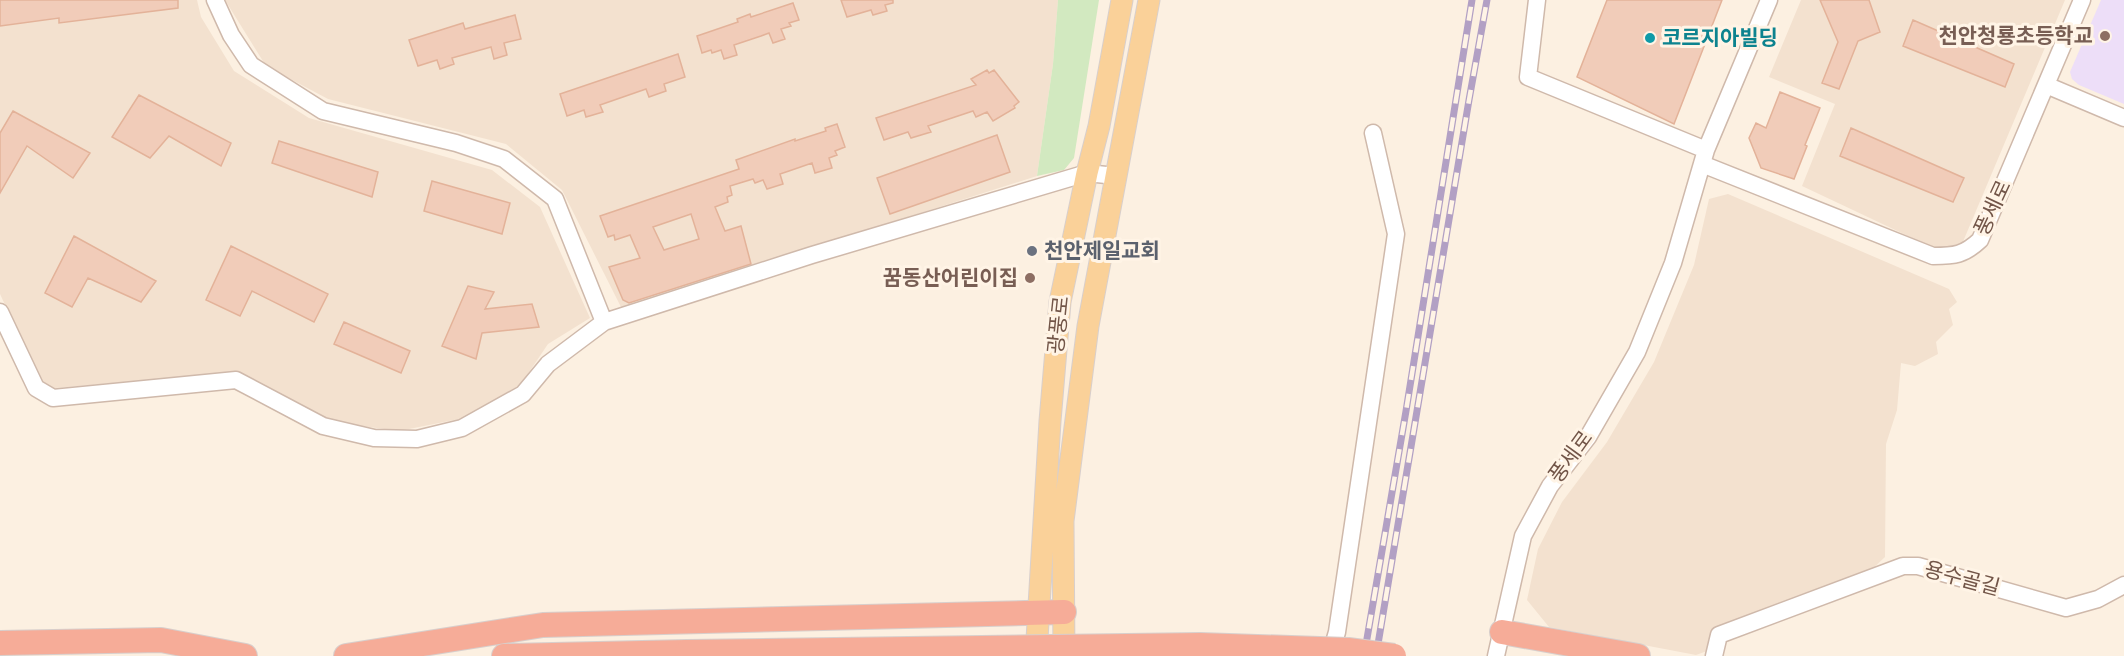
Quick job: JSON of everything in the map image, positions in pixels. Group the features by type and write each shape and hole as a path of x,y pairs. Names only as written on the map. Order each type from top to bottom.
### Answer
{"highway":[{"path":"346,656 543,625 1064,612"},
{"path":"1502,632 1638,656"},
{"path":"0,643 161,640 245,656"},
{"path":"504,656 1200,645 1348,650 1394,656"}],"main road":[{"name":"광풍로","path":"1036,656 1060,302 1099,126 1122,0"},
{"name":"광풍로","path":"1064,656 1063,521 1088,326 1149,0"}],"street":[{"path":"215,0 231,35 251,65 323,111 456,143 504,159 555,199 604,322"},
{"path":"1537,0 1528,77 1704,157"},
{"name":"풍세로","path":"1496,656 1523,536 1550,486 1588,437 1637,352 1673,264 1704,157 1769,0"},
{"name":"풍세로","path":"1704,157 1934,256 1952,256 1968,251 1980,240 2082,0"},
{"path":"2046,85 2124,118"},
{"path":"1330,656 1337,632 1396,234 1373,133"},
{"path":"0,312 36,388 53,398 236,380 322,426 374,438 417,439 462,428 523,394 548,364 604,322 812,255 1087,173 1116,176"},
{"name":"용수골길","path":"1714,656 1719,635 1903,566 1918,566 2066,608 2098,599 2124,585"}],"shaded area":[{"path":"0,0 197,0 201,17 234,71 309,118 492,170 540,207 590,318 548,344 521,384 464,418 399,431 332,422 238,372 44,389 0,294"},
{"path":"225,0 1058,0 1053,64 1037,176 623,311 562,190 506,144 328,99 266,66"},
{"path":"1801,0 2065,0 1962,244 1940,249 1925,244 1802,186 1835,104 1769,77"},
{"name":"천안청룡초등학교","path":"2101,0 2124,0 2124,104 2079,85 2072,79 2070,72"},
{"path":"1728,194 1949,289 1957,302 1949,309 1953,325 1936,342 1938,354 1915,366 1901,363 1897,410 1886,444 1885,557 1869,572 1713,629 1707,651 1696,655 1549,627 1527,600 1538,549 1562,502 1607,442 1654,362 1694,265 1709,199"}],"green space":[{"path":"1058,0 1099,0 1074,158 1064,170 1037,176 1053,64"}],"building":[{"path":"0,0 178,0 178,8 59,23 59,18 0,26"},
{"path":"841,0 893,0 893,3 885,5 887,11 873,15 871,10 847,17"},
{"name":"코르지아빌딩","path":"1607,0 1722,0 1674,124 1577,77"},
{"path":"1820,0 1869,0 1880,32 1858,41 1839,89 1822,83 1838,42"},
{"path":"793,3 799,20 781,29 785,39 773,43 769,33 734,45 737,55 724,59 721,50 702,53 697,36 738,22 737,19 750,14 751,17"},
{"path":"515,15 521,39 504,43 507,55 494,59 491,47 452,58 454,64 440,69 437,60 418,66 409,40 463,23 465,29"},
{"path":"1913,20 2014,64 2005,87 1903,46"},
{"path":"678,54 685,77 664,84 666,91 649,97 646,89 600,105 603,112 586,117 584,110 567,116 560,94"},
{"path":"987,70 989,73 994,70 1019,102 1014,106 1015,108 993,121 987,112 976,117 973,111 928,126 931,132 911,138 908,132 884,140 876,118 976,85 971,79"},
{"path":"1780,92 1820,108 1794,179 1761,168 1749,138 1756,123 1766,128"},
{"path":"139,95 231,143 221,166 169,136 150,158 112,137"},
{"path":"13,111 90,153 73,178 27,146 0,193 0,133"},
{"path":"837,124 845,147 835,151 837,155 829,158 832,168 815,173 812,163 780,174 783,184 767,189 763,180 755,183 753,179 730,186 732,195 727,197 728,202 715,207 725,231 741,226 751,264 629,303 623,300 609,267 640,258 630,235 615,240 614,235 608,237 600,216 739,169 736,160 795,139 795,141 826,131 825,128","holes":["691,214 699,239 664,250 653,227"]},
{"path":"1851,128 1964,178 1953,202 1840,156"},
{"path":"997,135 1010,172 890,214 877,178"},
{"path":"279,141 378,172 372,197 272,163"},
{"path":"432,181 510,203 502,234 424,211"},
{"path":"74,236 156,281 141,302 88,278 72,307 45,293"},
{"path":"231,246 328,294 314,322 252,291 240,316 206,300"},
{"path":"468,286 494,292 485,309 532,304 539,327 482,333 476,359 442,346"},
{"path":"344,322 410,351 401,373 334,344"}],"railway":[{"path":"1364,656 1472,0"},
{"path":"1376,656 1487,0"}],"place":[{"name":"천안청룡초등학교","path":"2105,36"},
{"name":"코르지아빌딩","path":"1650,38"},
{"name":"천안제일교회","path":"1032,251"},
{"name":"꿈동산어린이집","path":"1030,278"}]}
